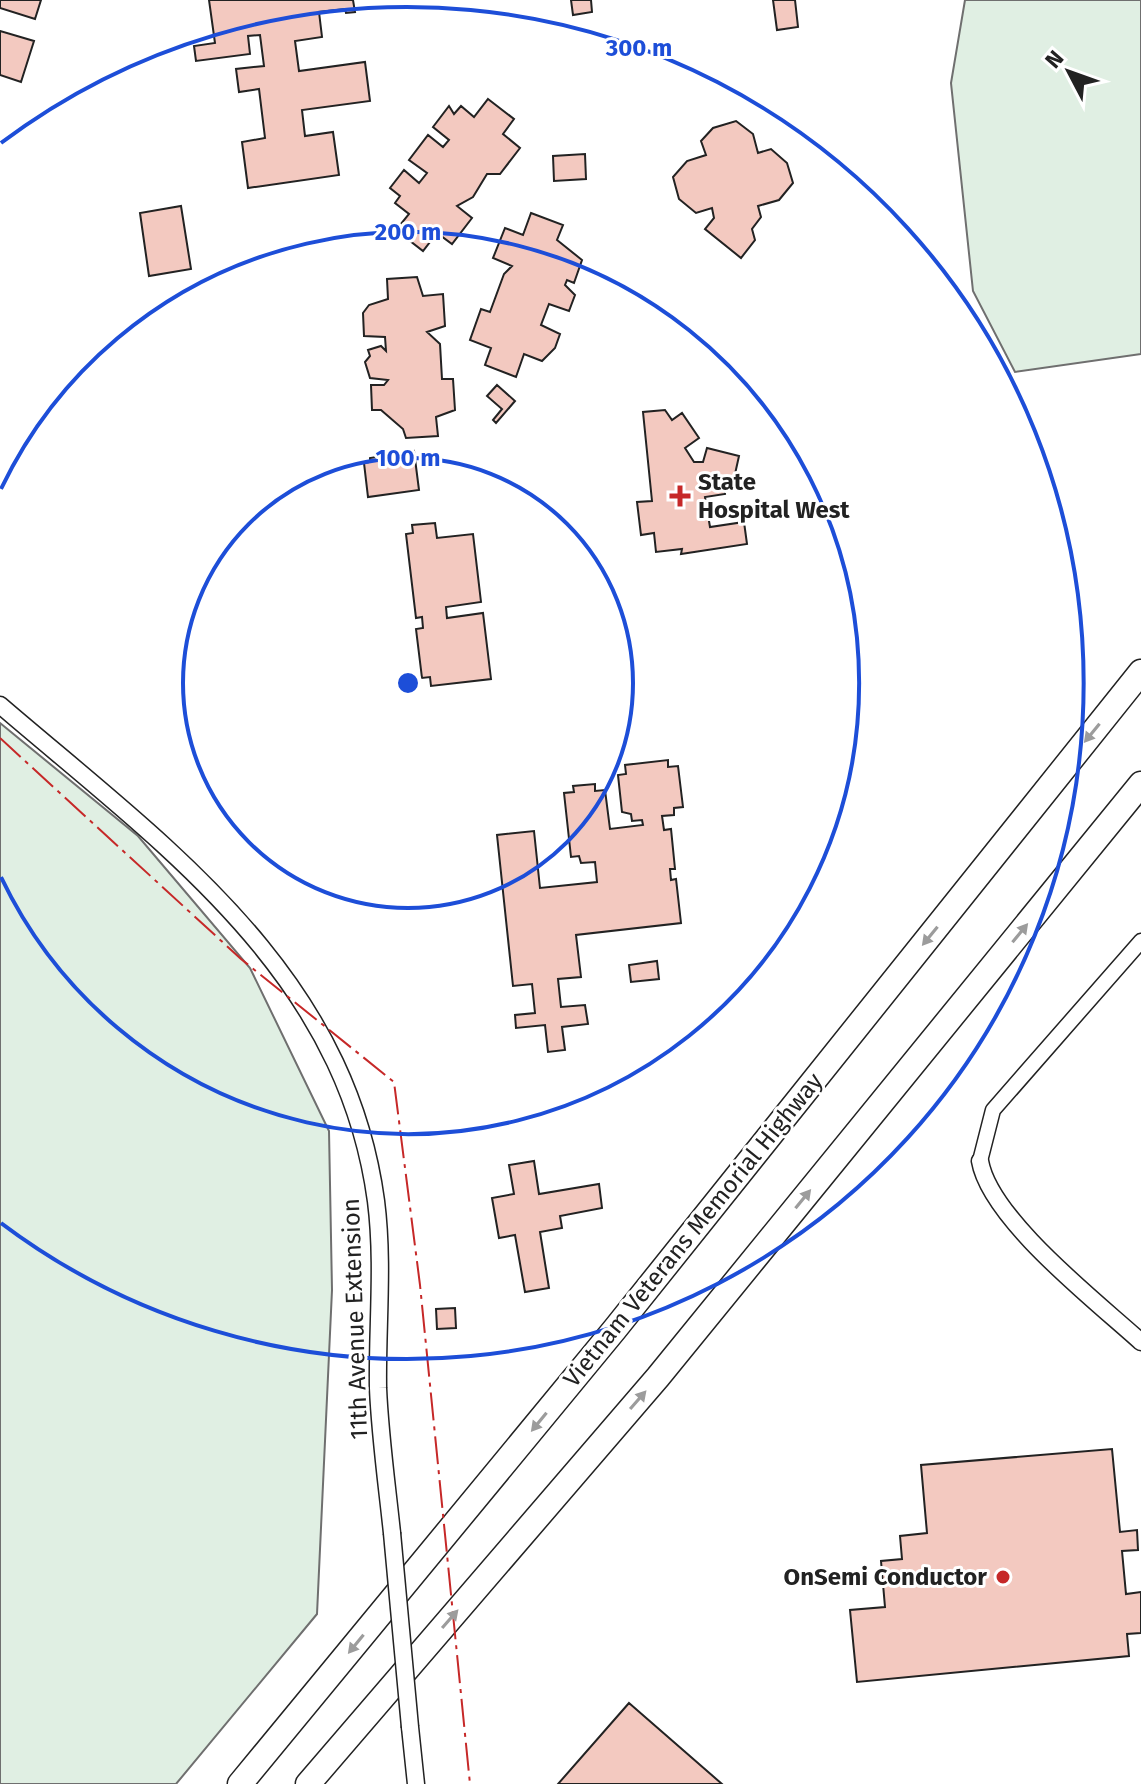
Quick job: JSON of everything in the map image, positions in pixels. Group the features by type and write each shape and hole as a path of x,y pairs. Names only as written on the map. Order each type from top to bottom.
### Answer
{"highway":[{"name":"Vietnam Veterans Memorial Highway","path":"240,1784 605,1341 1141,672"},
{"path":"308,1784 658,1377 1141,784"}],"street":[{"name":"11th Avenue Extension","path":"0,705 218,895 270,955 314,1018 353,1108 374,1192 379,1239 378,1391 416,1784"},
{"path":"1141,941 993,1110 980,1161 983,1179 1005,1215 1141,1342"}],"green space":[{"path":"965,0 1141,0 1141,354 1015,372 973,291 951,83"},
{"path":"0,723 138,836 250,968 329,1131 332,1290 317,1614 176,1784 0,1784"}],"building":[{"path":"0,0 41,0 35,19 0,8"},
{"path":"209,0 353,0 355,12 346,13 345,9 319,12 322,37 295,41 299,71 365,62 370,101 302,110 305,136 333,132 339,175 248,188 242,142 265,138 259,89 239,92 236,69 264,66 260,35 248,36 250,54 196,61 194,46 215,43"},
{"path":"571,0 591,0 592,12 573,15"},
{"path":"773,0 795,0 798,27 777,30"},
{"path":"0,31 34,41 21,82 0,75"},
{"path":"488,99 514,119 503,134 520,148 500,174 487,174 473,197 457,206 472,218 452,244 437,233 423,251 396,230 409,214 395,203 400,196 390,188 404,170 419,183 427,173 409,160 428,135 443,147 449,140 433,127 449,106 454,114 461,106 474,117"},
{"path":"736,121 753,134 758,153 771,149 787,163 793,183 779,200 758,206 761,217 752,229 755,240 741,258 705,229 714,218 712,208 696,213 679,199 673,177 687,161 706,155 701,141 713,128"},
{"path":"585,154 586,179 554,181 553,156"},
{"path":"181,206 191,269 149,276 140,213"},
{"path":"531,213 563,225 557,240 582,260 574,283 567,280 565,285 575,295 569,311 549,304 541,325 560,334 555,348 542,361 524,354 516,377 485,365 491,348 470,340 481,309 490,312 504,274 512,266 493,258 505,228 523,235"},
{"path":"417,277 423,296 443,294 445,326 427,332 440,344 442,379 453,379 455,410 436,417 438,436 406,438 403,429 381,410 372,410 371,385 384,385 388,380 370,378 365,362 370,356 368,350 381,346 386,351 385,337 364,336 363,313 369,305 388,299 387,279"},
{"path":"497,385 515,401 496,423 493,420 502,409 487,396"},
{"path":"665,410 672,420 682,413 699,438 685,448 694,462 703,462 707,448 739,456 733,483 724,484 725,494 705,497 710,527 744,522 747,544 681,554 682,549 656,552 654,533 641,535 637,502 652,501 643,412"},
{"path":"414,451 419,490 368,497 364,463 370,462 370,458"},
{"path":"435,523 437,538 473,534 481,602 446,607 447,618 483,613 491,679 431,686 430,677 422,678 416,629 423,628 422,617 416,618 406,534 413,533 412,525"},
{"path":"668,760 668,767 678,766 683,807 674,808 674,815 662,816 664,830 671,829 675,869 670,869 671,880 676,879 681,923 576,935 581,977 558,979 561,1007 585,1005 588,1024 562,1027 565,1050 548,1052 545,1025 516,1028 515,1015 535,1013 532,984 513,986 497,835 534,831 540,888 597,882 595,862 581,863 579,856 571,857 564,793 574,792 573,786 595,784 595,791 605,790 610,829 643,825 642,820 632,821 631,814 622,812 618,775 626,774 625,765"},
{"path":"657,961 659,979 631,982 629,965"},
{"path":"534,1161 539,1194 599,1184 602,1208 560,1216 562,1228 540,1232 549,1288 525,1292 515,1235 499,1238 492,1198 514,1194 509,1165"},
{"path":"455,1308 456,1328 437,1329 436,1309"},
{"name":"OnSemi Conductor","path":"1112,1449 1120,1532 1137,1530 1138,1550 1122,1551 1126,1594 1141,1592 1141,1633 1127,1634 1129,1656 857,1682 850,1610 885,1607 881,1561 902,1559 900,1536 927,1533 921,1465"},
{"path":"629,1703 722,1784 558,1784"}],"power":[{"path":"0,738 241,959 394,1082 420,1285 470,1784"}],"place":[{"name":"State Hospital West","path":"680,496"},
{"name":"OnSemi Conductor","path":"1003,1577"}]}
